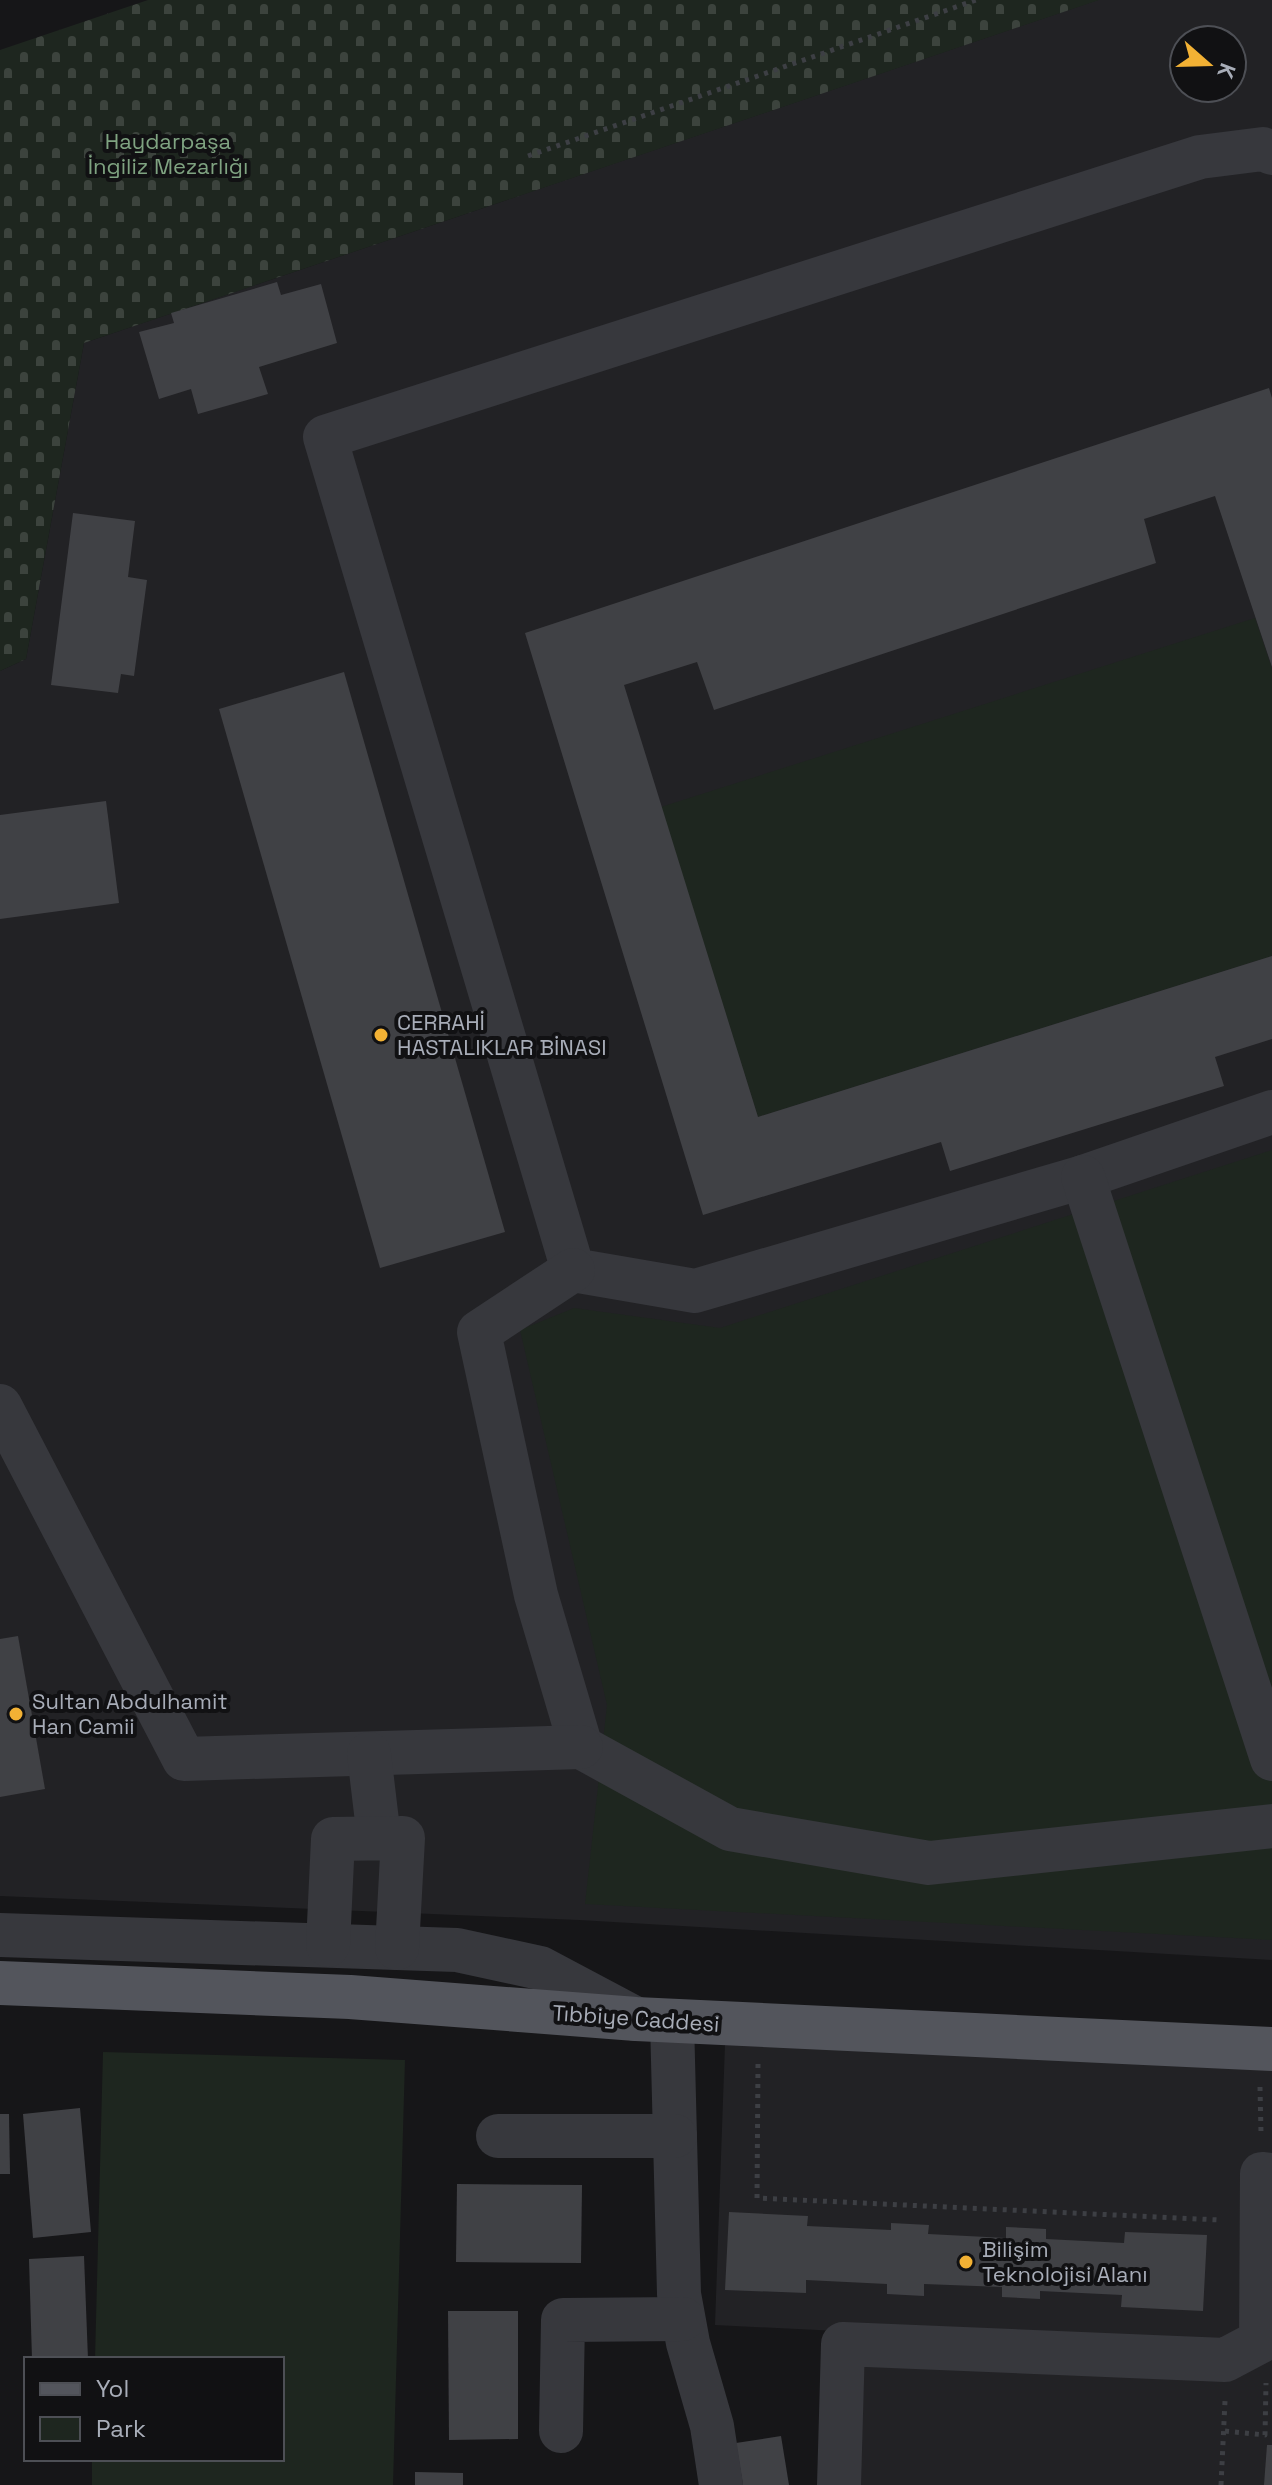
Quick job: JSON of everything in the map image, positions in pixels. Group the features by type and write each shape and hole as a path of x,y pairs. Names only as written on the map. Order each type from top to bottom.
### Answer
{"main road":[{"name":"Tıbbiye Caddesi","path":"0,1983 350,1997 654,2020 1272,2049"}],"lane":[{"path":"573,1270 325,437 1200,157 1263,149 1272,153"},
{"path":"581,1747 536,1595 479,1332 573,1270 695,1291 1083,1177 1272,1112"},
{"path":"1083,1177 1272,1759"},
{"path":"0,1406 184,1759 581,1747 730,1829 929,1863 1272,1826"},
{"path":"369,1754 379,1838"},
{"path":"328,1945 333,1839 403,1838 397,1948"},
{"path":"0,1935 457,1950 540,1968 654,2020 675,2136 683,2319 712,2426 721,2485"},
{"path":"498,2136 675,2136"},
{"path":"839,2485 843,2344 1225,2360 1261,2341 1262,2174 1272,2175"},
{"path":"561,2431 563,2320 683,2319"}],"path":[{"path":"528,156 976,0"},
{"path":"758,2025 757,2198 1261,2222"},
{"path":"1221,2485 1225,2360"},
{"path":"1225,2431 1265,2435"}],"shaded area":[{"path":"1098,0 1272,0 1272,1960 579,1920 0,1896 0,671 26,659 84,343"},
{"path":"725,2044 1272,2067 1272,2485 832,2485 838,2331 715,2325"}],"green space":[{"name":"Haydarpaşa İngiliz Mezarlığı","path":"148,0 1099,0 84,343 26,659 0,671 0,50"},
{"path":"1255,618 1272,669 1272,956 758,1117 661,807"},
{"path":"1272,1150 1272,1940 585,1904 607,1705 520,1330 574,1308 720,1328"},
{"path":"103,2052 405,2060 393,2485 92,2485 92,2461 284,2461 284,2357 95,2357"}],"building":[{"path":"277,282 281,295 321,284 337,343 259,367 268,394 198,414 191,389 159,399 139,332 174,323 171,313"},
{"path":"1269,388 1272,398 1272,667 1215,496 1144,519 1156,563 714,710 697,662 624,685 758,1117 1272,956 1272,1039 1215,1057 1224,1086 950,1171 941,1142 703,1215 525,633"},
{"path":"73,513 135,521 128,577 147,580 134,676 121,674 118,693 51,685"},
{"name":"CERRAHİ HASTALIKLAR BİNASI","path":"344,672 505,1232 380,1268 219,709"},
{"path":"106,801 119,903 0,919 0,815"},
{"name":"Sultan Abdulhamit Han Camii","path":"18,1636 45,1789 0,1797 0,1639"},
{"path":"80,2108 91,2232 33,2238 23,2114"},
{"path":"0,2114 9,2114 10,2174 0,2174"},
{"path":"457,2184 582,2185 581,2263 456,2262"},
{"name":"Bilişim Teknolojisi Alanı","path":"729,2212 808,2216 807,2226 891,2230 891,2223 929,2225 928,2234 1006,2238 1006,2227 1046,2229 1046,2239 1124,2243 1125,2232 1207,2235 1203,2311 1121,2307 1122,2295 1040,2291 1040,2299 1002,2297 1002,2287 924,2284 924,2296 887,2294 887,2284 806,2280 806,2293 725,2290"},
{"path":"84,2256 88,2357 32,2357 29,2259"},
{"path":"448,2311 518,2311 518,2439 449,2440"},
{"path":"781,2436 789,2485 743,2485 736,2443"},
{"path":"1267,2445 1272,2445 1272,2485 1264,2485"},
{"path":"415,2472 463,2473 463,2485 415,2485"}],"place":[{"name":"CERRAHİ HASTALIKLAR BİNASI","path":"381,1035"},
{"name":"Sultan Abdulhamit Han Camii","path":"16,1714"},
{"name":"Bilişim Teknolojisi Alanı","path":"966,2262"}]}
